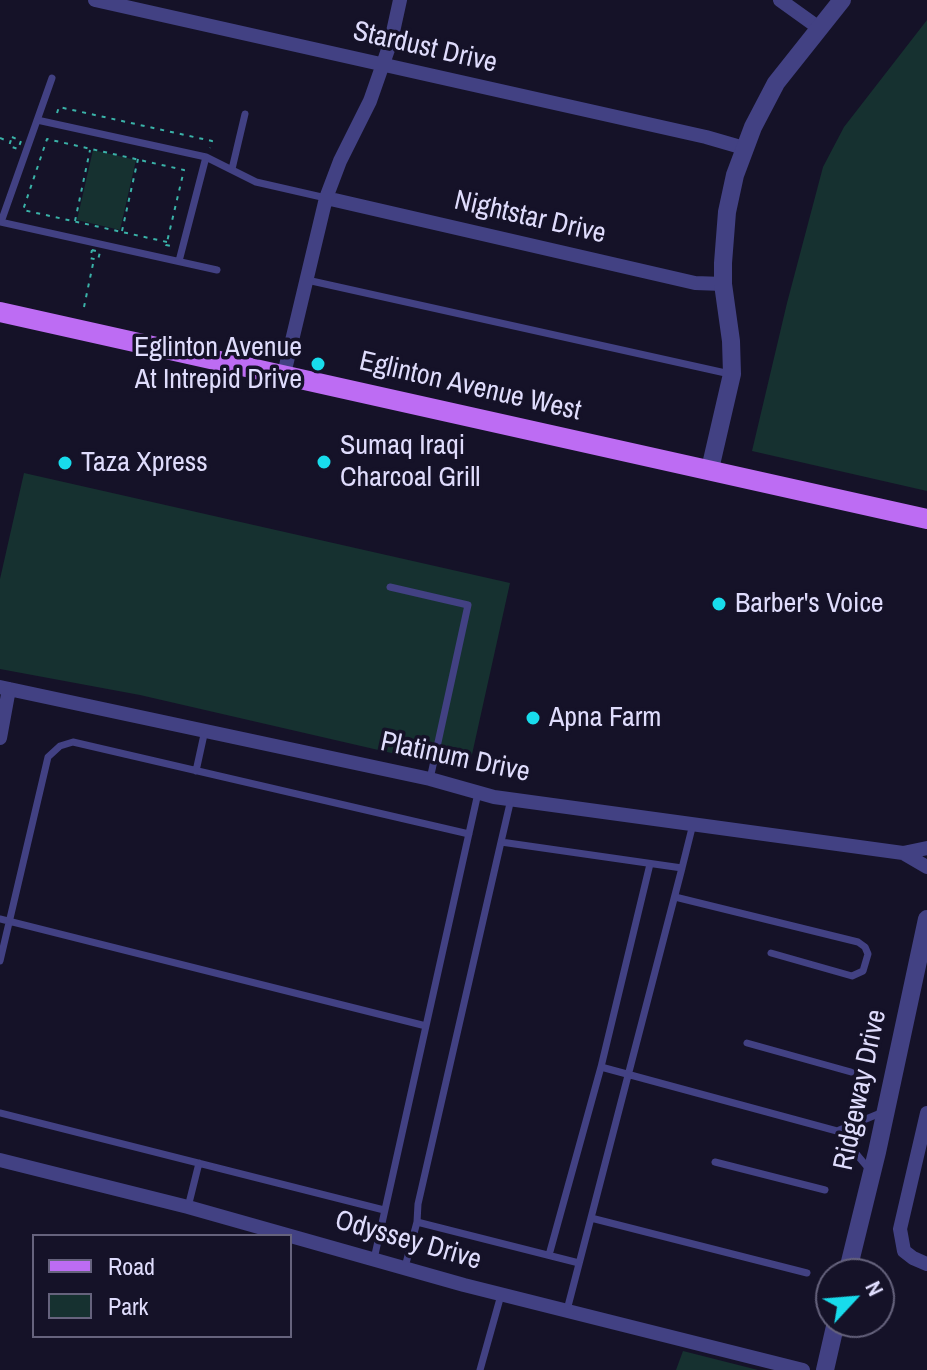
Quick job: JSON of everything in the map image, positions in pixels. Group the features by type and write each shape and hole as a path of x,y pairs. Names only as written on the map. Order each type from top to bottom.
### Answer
{"main road":[{"name":"Eglinton Avenue West","path":"0,312 927,519"}],"street":[{"name":"Stardust Drive","path":"95,0 744,148"},
{"path":"284,374 326,198 340,161 370,101 383,66 400,0"},
{"path":"780,0 819,28"},
{"path":"710,469 732,374 723,284 727,212 744,148 776,83 842,0"},
{"name":"Nightstar Drive","path":"326,198 695,283 723,284"},
{"path":"0,738 4,688"},
{"name":"Platinum Drive","path":"4,688 511,799 903,853 927,848"},
{"name":"Platinum Drive","path":"903,853 927,867"},
{"name":"Ridgeway Drive","path":"851,1258 927,919"},
{"path":"927,1113 900,1229 904,1251 927,1264"},
{"name":"Odyssey Drive","path":"0,1160 285,1234"},
{"name":"Odyssey Drive","path":"292,1236 803,1370"},
{"path":"825,1370 832,1338"}],"lane":[{"path":"52,78 1,222 217,270"},
{"path":"232,169 245,114"},
{"path":"37,120 208,153 256,182 326,198"},
{"path":"179,261 208,153"},
{"path":"307,280 732,374"},
{"path":"390,587 468,605 430,779"},
{"path":"196,771 205,730"},
{"path":"0,961 48,757 60,746 73,742 469,834"},
{"path":"374,1259 478,793"},
{"path":"405,1268 511,799"},
{"path":"567,1310 693,824"},
{"path":"501,842 682,868"},
{"path":"549,1255 601,1067 650,864"},
{"path":"675,897 858,942 868,954 863,971 852,976 771,953"},
{"path":"0,919 426,1026"},
{"path":"747,1043 851,1072"},
{"path":"601,1067 837,1131 861,1156 872,1173"},
{"path":"837,1131 886,1110"},
{"path":"0,1113 384,1210"},
{"path":"715,1162 825,1190"},
{"path":"188,1207 199,1163"},
{"path":"591,1218 807,1273"},
{"path":"417,1222 579,1263"},
{"path":"480,1370 501,1293"}],"path":[{"path":"167,242 23,210 59,107 212,141 208,153"},
{"path":"118,130 120,120"},
{"path":"126,131 128,122"},
{"path":"0,138 11,142"},
{"path":"47,139 194,172"},
{"path":"75,221 91,149"},
{"path":"122,232 138,159"},
{"path":"182,248 166,245 184,170"},
{"path":"95,236 97,226"},
{"path":"103,237 105,228"},
{"path":"84,307 94,259"}],"green space":[{"path":"927,20 927,491 752,451 823,167 844,127"},
{"path":"93,150 136,160 120,230 77,220"},
{"path":"24,473 510,583 469,768 465,770 140,695 0,669 0,579"},
{"path":"683,1351 758,1370 676,1370"}],"place":[{"name":"Eglinton Avenue At Intrepid Drive","path":"318,364"},
{"name":"Sumaq Iraqi Charcoal Grill","path":"324,462"},
{"name":"Taza Xpress","path":"65,463"},
{"name":"Barber's Voice","path":"719,604"},
{"name":"Apna Farm","path":"533,718"}]}
